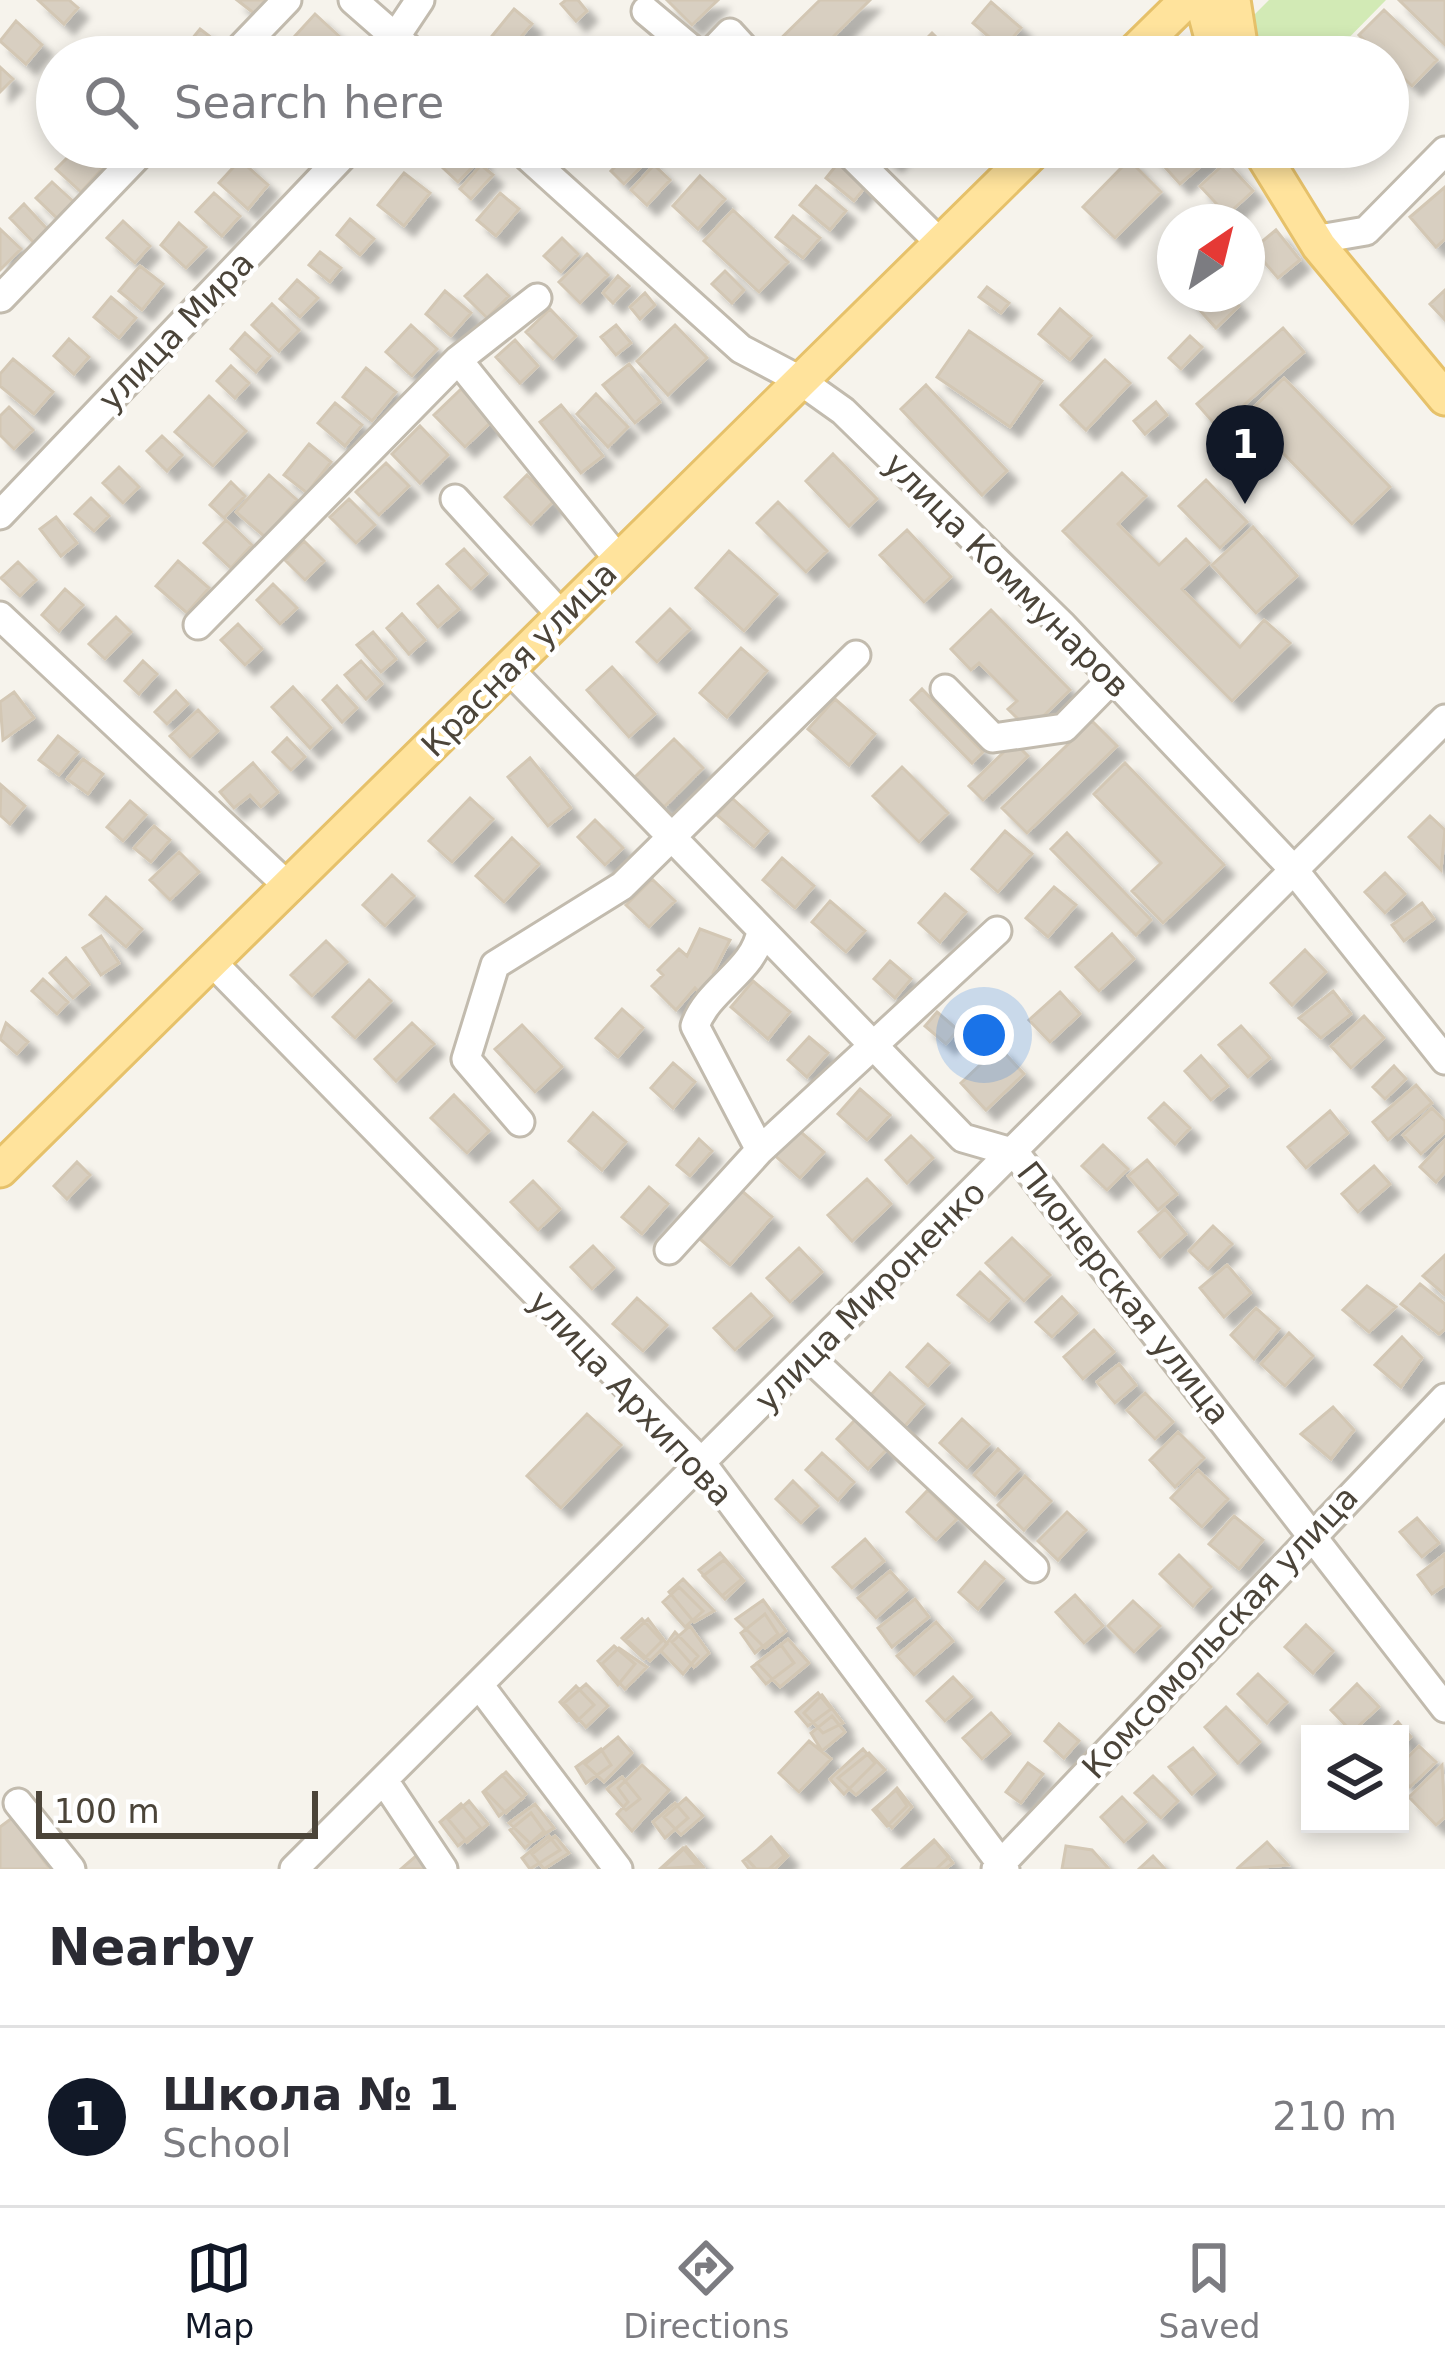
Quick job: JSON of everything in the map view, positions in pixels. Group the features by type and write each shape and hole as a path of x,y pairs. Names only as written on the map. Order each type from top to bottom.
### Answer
{"main road":[{"path":"1150,36 1187,0"},
{"path":"1202,0 1211,36"},
{"path":"1233,0 1239,36"},
{"name":"Красная улица","path":"0,1170 1017,168"},
{"path":"1271,168 1318,246 1445,398"},
{"path":"1290,168 1356,288"}],"street":[{"path":"252,36 287,0"},
{"path":"353,0 396,36 420,0"},
{"path":"646,11 678,36"},
{"path":"1325,238 1366,231 1445,151"},
{"path":"2,298 126,168"},
{"name":"улица Мира","path":"0,515 331,168"},
{"name":"улица Коммунаров","path":"540,168 740,350 798,379 843,412 1112,679 1293,868 1445,1060"},
{"path":"864,168 940,243"},
{"path":"198,625 458,360 537,298"},
{"path":"458,360 618,560"},
{"path":"455,499 562,616"},
{"path":"0,616 290,888"},
{"path":"520,1122 466,1059 495,965 622,886 856,655"},
{"name":"Пионерская улица","path":"509,670 963,1138 1015,1153 1445,1708"},
{"path":"944,689 993,738 1064,728 1112,679"},
{"name":"улица Мироненко","path":"294,1869 1444,721"},
{"path":"760,1150 695,1026 702,1005 759,949 761,930"},
{"path":"669,1250 760,1150 997,931"},
{"name":"улица Архипова","path":"214,964 701,1462 1001,1867"},
{"path":"809,1357 1034,1568"},
{"name":"Комсомольская улица","path":"1001,1867 1312,1533 1445,1398"},
{"path":"480,1686 619,1869"},
{"path":"385,1782 443,1869"},
{"path":"18,1803 70,1869"}],"green space":[{"path":"1269,0 1386,0 1351,36 1257,36 1249,20"}],"building":[{"path":"38,0 69,0 78,8 64,24"},
{"path":"237,0 265,0 255,14"},
{"path":"578,0 587,11 576,21 561,4"},
{"path":"667,0 718,0 692,25"},
{"path":"820,0 870,0 834,36 783,36"},
{"path":"1399,0 1445,0 1445,45"},
{"path":"991,2 1021,28 1014,36 988,36 973,23"},
{"path":"514,9 532,24 522,36 492,36"},
{"path":"1384,10 1437,60 1412,86 1409,36 1359,35"},
{"path":"315,14 339,36 295,36"},
{"path":"16,21 36,39 36,52 26,64 0,41"},
{"path":"0,67 13,79 0,92"},
{"path":"101,168 102,169 81,192 56,169"},
{"path":"233,168 249,168 268,185 248,209 219,183"},
{"path":"443,168 471,168 458,182"},
{"path":"478,168 493,175 471,199 460,189"},
{"path":"614,168 640,168 624,184 611,171"},
{"path":"651,168 670,180 647,205 631,190"},
{"path":"834,168 854,168 870,181 854,201 826,178"},
{"path":"1121,168 1137,168 1161,192 1115,238 1083,207"},
{"path":"1166,168 1198,168 1180,184"},
{"path":"1220,168 1232,168 1253,191 1239,204 1217,204 1200,186"},
{"path":"404,173 430,193 404,226 378,205"},
{"path":"700,176 725,199 698,229 673,206"},
{"path":"52,182 76,204 60,221 36,198"},
{"path":"816,186 846,211 830,230 800,205"},
{"path":"1445,187 1445,239 1436,247 1410,217"},
{"path":"214,193 240,216 222,236 196,212"},
{"path":"500,193 519,209 496,236 477,220"},
{"path":"24,204 48,230 34,243 10,218"},
{"path":"733,210 788,262 759,292 704,241"},
{"path":"793,216 820,238 803,258 776,237"},
{"path":"350,219 374,239 360,255 337,235"},
{"path":"123,221 150,246 135,263 107,238"},
{"path":"179,223 206,247 186,268 161,245"},
{"path":"0,229 21,249 0,270"},
{"path":"1276,230 1300,260 1278,278 1265,263 1265,239"},
{"path":"562,238 578,254 561,272 544,256"},
{"path":"320,252 341,268 330,282 309,265"},
{"path":"587,254 608,275 580,303 559,282"},
{"path":"140,266 163,284 142,310 119,291"},
{"path":"725,271 744,290 732,303 712,284"},
{"path":"487,275 509,296 487,318 465,296"},
{"path":"618,276 629,286 613,303 603,293"},
{"path":"297,280 318,298 300,317 280,299"},
{"path":"987,287 1009,303 1001,313 979,297"},
{"path":"1445,290 1445,320 1430,304"},
{"path":"445,291 471,313 451,336 426,314"},
{"path":"645,293 655,305 640,319 630,307"},
{"path":"111,297 136,318 119,338 94,317"},
{"path":"272,304 299,330 279,351 252,325"},
{"path":"550,309 576,336 553,359 526,332"},
{"path":"1060,309 1091,336 1070,360 1039,334"},
{"path":"1201,312 1233,312 1216,328"},
{"path":"411,325 437,349 412,376 386,352"},
{"path":"616,325 631,343 616,355 601,337"},
{"path":"675,325 707,358 668,395 637,361"},
{"path":"1283,328 1304,352 1218,428 1197,404"},
{"path":"969,331 1042,381 1010,427 937,377"},
{"path":"245,333 270,356 256,372 231,349"},
{"path":"1190,336 1202,347 1181,369 1169,358"},
{"path":"69,339 89,357 74,374 54,356"},
{"path":"515,340 538,366 520,383 496,357"},
{"path":"13,359 53,392 34,414 0,386 0,374"},
{"path":"1105,360 1130,383 1086,430 1061,405"},
{"path":"629,364 660,402 635,423 603,385"},
{"path":"231,366 249,383 235,398 217,381"},
{"path":"366,368 396,392 372,421 343,397"},
{"path":"1284,378 1390,487 1352,524 1246,415"},
{"path":"926,385 1007,471 982,495 901,409"},
{"path":"461,389 492,421 465,447 434,415"},
{"path":"596,394 628,427 608,447 577,414"},
{"path":"209,396 246,431 213,466 175,432"},
{"path":"1156,402 1167,415 1145,434 1134,421"},
{"path":"335,403 362,425 345,446 318,423"},
{"path":"561,405 603,456 581,473 540,422"},
{"path":"9,407 33,430 14,449 0,435 0,416"},
{"path":"420,426 448,455 420,483 392,454"},
{"path":"162,436 182,455 167,471 147,451"},
{"path":"309,444 331,462 307,493 284,475"},
{"path":"833,454 877,499 849,526 806,481"},
{"path":"386,463 409,486 379,515 356,492"},
{"path":"119,467 139,487 123,503 103,483"},
{"path":"1122,473 1146,496 1118,524 1159,565 1186,539 1209,563 1182,589 1240,647 1264,620 1290,643 1232,701 1063,531"},
{"path":"269,475 297,500 265,537 236,512"},
{"path":"527,475 553,502 531,524 505,497"},
{"path":"1206,480 1247,522 1220,548 1179,506"},
{"path":"231,482 245,496 224,518 210,505"},
{"path":"91,498 109,516 94,531 75,514"},
{"path":"349,499 375,525 356,543 330,517"},
{"path":"778,502 827,551 806,572 757,523"},
{"path":"56,517 77,543 61,556 40,529"},
{"path":"226,520 252,545 231,568 204,543"},
{"path":"1253,527 1297,576 1256,613 1212,565"},
{"path":"907,530 951,577 924,602 880,555"},
{"path":"304,541 324,561 305,580 285,560"},
{"path":"464,549 487,574 471,589 447,564"},
{"path":"729,551 777,594 744,631 696,588"},
{"path":"178,561 209,588 187,613 156,586"},
{"path":"18,562 36,580 20,596 1,578"},
{"path":"273,584 297,608 280,624 257,600"},
{"path":"438,586 459,609 438,627 418,604"},
{"path":"65,589 83,605 59,631 42,615"},
{"path":"670,609 690,629 657,662 637,642"},
{"path":"991,610 1070,690 1029,730 1008,709 1017,701 979,663 971,670 951,649"},
{"path":"402,614 425,640 409,654 387,628"},
{"path":"116,617 131,632 105,659 89,644"},
{"path":"238,624 262,649 245,665 221,640"},
{"path":"373,632 396,659 381,672 357,645"},
{"path":"741,648 767,671 727,717 700,693"},
{"path":"143,661 157,674 139,694 125,681"},
{"path":"361,661 382,684 366,699 345,675"},
{"path":"612,667 655,714 629,737 587,690"},
{"path":"337,686 357,708 342,722 323,700"},
{"path":"293,687 331,728 310,748 272,707"},
{"path":"922,689 983,752 972,763 911,700"},
{"path":"176,691 188,704 167,724 155,712"},
{"path":"14,692 34,718 3,740 0,702"},
{"path":"835,699 875,734 849,765 808,729"},
{"path":"198,710 218,731 190,757 170,736"},
{"path":"1092,721 1117,746 1027,833 1002,808"},
{"path":"58,736 78,752 59,775 39,760"},
{"path":"287,738 305,757 291,770 273,752"},
{"path":"674,739 703,768 664,807 635,777"},
{"path":"1014,742 1028,756 983,800 969,786"},
{"path":"530,758 571,808 548,826 508,777"},
{"path":"83,759 103,774 88,794 67,779"},
{"path":"253,763 278,792 261,807 250,795 234,808 220,792"},
{"path":"1125,763 1224,865 1163,923 1132,891 1161,863 1094,794"},
{"path":"902,767 948,813 919,842 873,796"},
{"path":"1,785 25,806 10,824 0,815"},
{"path":"470,798 493,819 452,862 429,841"},
{"path":"732,798 768,831 754,847 717,815"},
{"path":"130,801 146,815 123,841 107,827"},
{"path":"1430,816 1445,830 1441,870 1409,837"},
{"path":"595,820 623,848 605,865 578,837"},
{"path":"154,826 170,840 151,862 134,848"},
{"path":"1005,831 1032,854 998,892 972,869"},
{"path":"1067,833 1151,920 1136,935 1051,849"},
{"path":"512,838 539,864 504,902 476,876"},
{"path":"179,852 199,872 170,900 150,880"},
{"path":"782,858 814,886 795,908 763,880"},
{"path":"1385,873 1405,894 1385,913 1365,892"},
{"path":"392,875 414,896 385,926 363,905"},
{"path":"652,879 675,901 649,927 626,905"},
{"path":"1054,887 1076,905 1048,937 1026,918"},
{"path":"945,894 966,912 940,942 919,923"},
{"path":"106,897 142,929 126,947 90,915"},
{"path":"830,901 865,931 846,952 812,922"},
{"path":"1422,903 1434,919 1404,941 1392,925"},
{"path":"700,929 730,940 713,973 718,983 704,997 695,988 676,1010 652,986 663,975 658,970 679,949 687,956"},
{"path":"1112,934 1134,959 1099,991 1076,967"},
{"path":"101,936 119,963 101,975 83,948"},
{"path":"326,941 347,962 312,996 291,975"},
{"path":"1305,950 1326,972 1292,1005 1271,983"},
{"path":"66,958 89,984 73,998 50,973"},
{"path":"890,961 911,979 895,998 874,979"},
{"path":"43,979 68,1002 57,1014 32,991"},
{"path":"369,980 391,1001 355,1038 333,1017"},
{"path":"753,981 790,1012 768,1039 731,1007"},
{"path":"1333,991 1351,1014 1321,1038 1299,1018"},
{"path":"1060,992 1080,1014 1050,1042 1029,1020"},
{"path":"622,1009 643,1028 618,1057 596,1038"},
{"path":"937,1012 958,1030 946,1044 925,1026"},
{"path":"1364,1016 1384,1038 1351,1068 1331,1046"},
{"path":"6,1023 28,1042 17,1054 0,1039"},
{"path":"412,1023 434,1044 396,1081 375,1059"},
{"path":"522,1025 562,1067 535,1092 495,1049"},
{"path":"1241,1026 1270,1058 1248,1077 1219,1045"},
{"path":"809,1037 828,1053 807,1077 788,1060"},
{"path":"999,1047 1024,1074 986,1110 961,1083"},
{"path":"1201,1056 1228,1086 1211,1100 1185,1071"},
{"path":"673,1063 695,1082 673,1108 651,1088"},
{"path":"1394,1066 1406,1079 1385,1099 1373,1087"},
{"path":"1416,1085 1432,1103 1388,1140 1373,1122"},
{"path":"860,1089 890,1115 867,1140 838,1114"},
{"path":"454,1095 489,1131 467,1153 431,1118"},
{"path":"1164,1103 1190,1128 1175,1144 1149,1118"},
{"path":"1432,1108 1445,1121 1445,1132 1421,1154 1403,1135"},
{"path":"1330,1111 1348,1133 1306,1168 1288,1147"},
{"path":"593,1113 626,1142 602,1170 569,1141"},
{"path":"795,1127 824,1152 800,1178 772,1153"},
{"path":"911,1136 933,1158 907,1183 886,1160"},
{"path":"699,1139 712,1151 690,1176 677,1165"},
{"path":"1445,1140 1445,1172 1436,1182 1420,1167"},
{"path":"1103,1145 1128,1169 1107,1190 1082,1166"},
{"path":"1147,1160 1177,1194 1158,1210 1128,1176"},
{"path":"77,1162 90,1175 67,1199 54,1186"},
{"path":"1374,1166 1390,1184 1358,1212 1342,1194"},
{"path":"867,1179 891,1204 852,1241 828,1215"},
{"path":"533,1181 560,1209 538,1230 511,1202"},
{"path":"649,1187 668,1204 642,1234 622,1217"},
{"path":"742,1191 772,1217 730,1265 700,1239"},
{"path":"1165,1209 1186,1234 1160,1257 1139,1232"},
{"path":"1213,1226 1232,1244 1208,1269 1189,1251"},
{"path":"1012,1238 1050,1275 1024,1301 986,1263"},
{"path":"593,1246 614,1268 592,1289 571,1267"},
{"path":"799,1248 822,1272 790,1302 767,1278"},
{"path":"1445,1255 1445,1295 1423,1276"},
{"path":"1227,1265 1251,1293 1224,1317 1200,1288"},
{"path":"980,1272 1009,1299 989,1321 958,1295"},
{"path":"1420,1284 1445,1304 1445,1329 1439,1334 1401,1304"},
{"path":"1367,1286 1396,1307 1369,1332 1343,1310"},
{"path":"751,1294 772,1316 735,1350 714,1328"},
{"path":"1062,1297 1077,1313 1052,1337 1036,1322"},
{"path":"637,1298 667,1325 643,1351 613,1324"},
{"path":"1256,1308 1279,1329 1254,1359 1231,1335"},
{"path":"1094,1330 1114,1352 1083,1379 1064,1357"},
{"path":"1289,1333 1313,1356 1285,1386 1261,1364"},
{"path":"1402,1337 1422,1358 1401,1387 1375,1365"},
{"path":"928,1344 949,1363 928,1386 907,1367"},
{"path":"1119,1364 1136,1385 1115,1403 1097,1382"},
{"path":"890,1373 924,1404 904,1427 870,1396"},
{"path":"1145,1393 1173,1422 1155,1439 1127,1410"},
{"path":"1333,1407 1354,1430 1331,1459 1301,1434"},
{"path":"587,1414 621,1445 561,1508 527,1476"},
{"path":"856,1419 887,1449 868,1469 837,1439"},
{"path":"962,1419 989,1444 967,1468 940,1443"},
{"path":"1178,1432 1204,1458 1175,1487 1150,1460"},
{"path":"998,1449 1019,1469 995,1495 974,1475"},
{"path":"822,1453 854,1482 838,1500 806,1470"},
{"path":"1198,1470 1228,1499 1202,1527 1171,1498"},
{"path":"1025,1476 1051,1501 1024,1530 998,1505"},
{"path":"793,1481 818,1506 801,1523 776,1499"},
{"path":"928,1490 957,1519 936,1540 907,1512"},
{"path":"1067,1512 1086,1530 1058,1560 1038,1541"},
{"path":"1234,1516 1263,1540 1239,1569 1209,1544"},
{"path":"1417,1518 1439,1543 1422,1557 1400,1532"},
{"path":"865,1539 884,1561 852,1588 833,1567"},
{"path":"720,1553 744,1581 725,1599 699,1570"},
{"path":"1445,1554 1445,1585 1432,1594 1418,1575"},
{"path":"1179,1555 1211,1587 1193,1606 1160,1574"},
{"path":"724,1560 742,1579 722,1596 703,1576"},
{"path":"985,1562 1004,1579 978,1609 959,1592"},
{"path":"890,1571 907,1590 876,1618 858,1598"},
{"path":"683,1579 714,1611 694,1622 669,1592"},
{"path":"679,1587 703,1611 685,1627 663,1602"},
{"path":"1075,1595 1103,1626 1084,1643 1056,1612"},
{"path":"915,1599 929,1617 892,1647 878,1628"},
{"path":"763,1600 786,1631 765,1648 736,1619"},
{"path":"1133,1601 1160,1626 1134,1652 1108,1626"},
{"path":"765,1614 778,1634 755,1653 741,1633"},
{"path":"642,1619 662,1641 644,1659 622,1638"},
{"path":"648,1619 667,1644 650,1661 626,1639"},
{"path":"936,1622 953,1641 914,1675 897,1656"},
{"path":"1306,1625 1333,1651 1313,1673 1285,1647"},
{"path":"690,1626 709,1653 694,1667 672,1642"},
{"path":"675,1632 698,1656 683,1674 661,1651"},
{"path":"788,1639 809,1663 780,1687 757,1663"},
{"path":"781,1645 794,1663 766,1684 752,1667"},
{"path":"614,1646 635,1664 618,1685 598,1661"},
{"path":"619,1648 647,1667 625,1689 602,1664"},
{"path":"1258,1674 1287,1702 1267,1723 1238,1694"},
{"path":"953,1677 972,1697 945,1721 927,1701"},
{"path":"586,1684 608,1706 586,1727 564,1703"},
{"path":"1357,1684 1379,1707 1360,1725 1345,1725 1331,1710"},
{"path":"576,1686 594,1705 577,1721 560,1702"},
{"path":"818,1693 831,1709 808,1726 796,1712"},
{"path":"822,1695 843,1723 823,1733 804,1713"},
{"path":"1226,1707 1260,1742 1238,1763 1205,1727"},
{"path":"991,1713 1010,1734 982,1759 963,1738"},
{"path":"832,1716 845,1732 822,1751 811,1733"},
{"path":"1059,1724 1079,1741 1064,1758 1045,1741"},
{"path":"618,1737 632,1753 604,1782 585,1764"},
{"path":"809,1741 831,1759 799,1792 779,1773"},
{"path":"1419,1746 1436,1762 1410,1787 1409,1786 1409,1756"},
{"path":"1193,1748 1215,1774 1192,1794 1169,1767"},
{"path":"601,1749 611,1765 586,1783 576,1767"},
{"path":"863,1749 875,1763 844,1794 830,1779"},
{"path":"869,1753 885,1770 856,1795 838,1778"},
{"path":"1028,1763 1043,1774 1021,1803 1006,1792"},
{"path":"642,1765 669,1790 632,1831 617,1814 628,1802 618,1788"},
{"path":"1442,1765 1445,1817 1436,1825 1409,1797"},
{"path":"506,1772 526,1794 506,1813 485,1791"},
{"path":"502,1775 523,1798 499,1816 483,1792"},
{"path":"1153,1776 1178,1801 1161,1818 1135,1793"},
{"path":"622,1777 640,1799 626,1810 607,1789"},
{"path":"897,1788 912,1807 892,1828 876,1809"},
{"path":"896,1790 907,1806 887,1826 873,1810"},
{"path":"1122,1797 1146,1822 1124,1842 1101,1817"},
{"path":"686,1798 703,1816 681,1835 664,1817"},
{"path":"469,1801 488,1824 467,1842 448,1819"},
{"path":"675,1803 688,1818 665,1838 653,1822"},
{"path":"461,1804 481,1828 458,1846 440,1822"},
{"path":"535,1804 554,1828 530,1843 509,1823"},
{"path":"531,1813 544,1831 525,1848 510,1830"},
{"path":"12,1818 50,1869 0,1869 0,1827"},
{"path":"549,1836 560,1850 530,1869 522,1858"},
{"path":"555,1836 569,1853 544,1869 532,1854"},
{"path":"771,1837 788,1856 775,1869 756,1869 747,1859"},
{"path":"772,1838 784,1856 769,1869 749,1869 743,1861"},
{"path":"934,1840 953,1863 945,1869 902,1869"},
{"path":"935,1841 949,1857 936,1869 903,1869"},
{"path":"1267,1842 1288,1865 1238,1868"},
{"path":"1066,1846 1092,1850 1109,1869 1062,1869"},
{"path":"686,1847 703,1867 663,1868"},
{"path":"683,1848 698,1866 660,1869"},
{"path":"417,1855 430,1869 401,1869"},
{"path":"1153,1856 1165,1869 1139,1869"}],"place":[{"name":"Школа № 1","path":"1245,504"}]}
